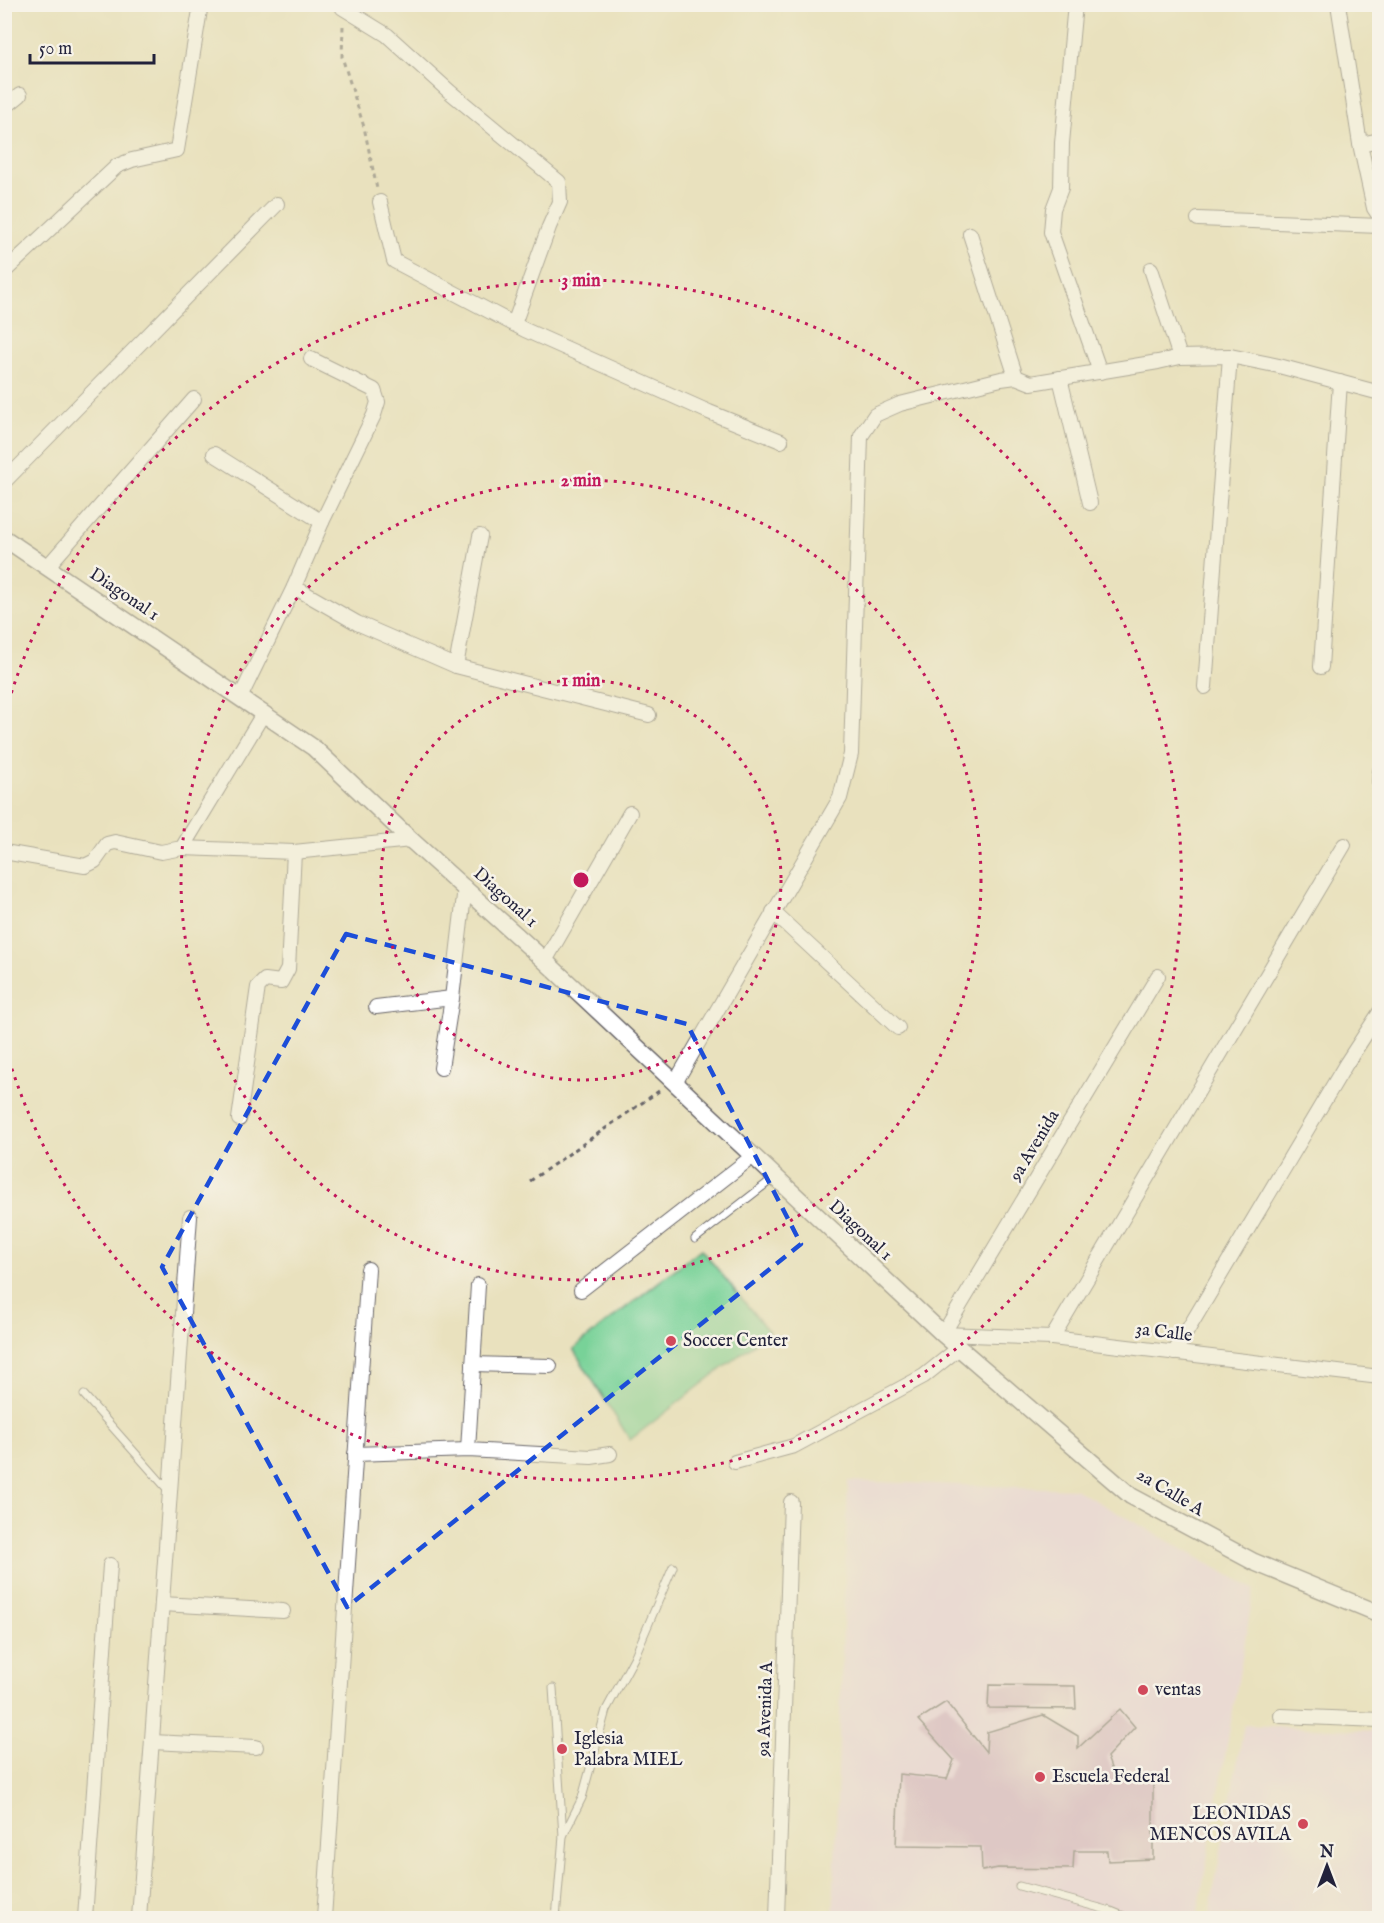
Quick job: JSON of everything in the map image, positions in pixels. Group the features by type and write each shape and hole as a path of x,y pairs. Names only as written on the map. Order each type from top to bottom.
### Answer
{"street":[{"path":"4,273 117,166 132,160 177,150 201,4"},
{"path":"1075,4 1060,188 1053,209 1051,232 1100,372"},
{"path":"1338,4 1360,144 1374,208 1380,217"},
{"path":"344,6 387,35 450,92 559,182 560,202 514,324"},
{"path":"4,108 20,94"},
{"path":"1360,144 1380,140"},
{"path":"380,202 394,261 514,324 698,407 781,441"},
{"path":"4,482 277,204"},
{"path":"1198,219 1380,226"},
{"path":"970,234 1016,377"},
{"path":"1151,269 1180,357"},
{"path":"1205,687 1230,356"},
{"path":"674,1082 840,798 852,754 861,436 875,415 900,404 1016,377 1032,383 1180,357 1230,356 1279,366 1380,393"},
{"path":"240,698 294,587 322,522 360,447 378,402 374,390 311,359"},
{"path":"1060,378 1090,503"},
{"path":"1321,667 1340,382"},
{"path":"47,567 194,399"},
{"path":"214,454 322,522"},
{"path":"456,666 480,536"},
{"name":"Diagonal 1","path":"4,538 314,748 943,1334"},
{"path":"294,587 357,623 456,666 649,715"},
{"path":"182,848 263,714"},
{"path":"545,961 630,813"},
{"path":"4,852 85,866 94,861 107,844 115,842 161,852 182,848 294,852 411,840"},
{"path":"1052,1338 1344,845"},
{"path":"239,1119 258,987 265,980 280,982 288,969 294,852"},
{"path":"441,1068 465,887"},
{"path":"773,912 898,1028"},
{"name":"9a Avenida","path":"943,1334 1158,976"},
{"path":"376,1007 452,998"},
{"path":"1174,1353 1346,1064 1380,1012"},
{"path":"581,1290 752,1157"},
{"path":"139,1918 190,1218"},
{"path":"324,1918 368,1269"},
{"path":"468,1450 478,1285"},
{"name":"3a Calle","path":"943,1334 1052,1338 1380,1377"},
{"name":"2a Calle A","path":"943,1334 1131,1496 1254,1562 1380,1614"},
{"path":"735,1462 802,1442 924,1376 958,1348"},
{"path":"473,1364 550,1366"},
{"path":"355,1454 468,1450 591,1457 610,1454"},
{"name":"9a Avenida A","path":"777,1918 791,1502"},
{"path":"85,1918 110,1565"},
{"path":"162,1604 283,1611"},
{"path":"1281,1716 1380,1720"},
{"path":"152,1742 256,1747"}],"lane":[{"path":"695,1239 774,1177"},
{"path":"84,1395 170,1492"},
{"path":"563,1836 582,1798 606,1710 634,1658 673,1567"},
{"path":"553,1688 563,1836 556,1918"},
{"path":"1019,1886 1111,1911 1128,1918"}],"path":[{"path":"344,6 342,57 364,127 380,202"},
{"path":"530,1181 674,1082"}],"highlighted area":[{"path":"346,934 687,1024 801,1244 347,1607 162,1267"}],"shaded area":[{"path":"848,1481 1075,1489 1254,1589 1197,1918 833,1918"},
{"name":"LEONIDAS MENCOS AVILA","path":"1244,1725 1379,1731 1379,1918 1209,1916"}],"green space":[{"name":"Soccer Center","path":"701,1249 769,1332 630,1440 573,1349"}],"building":[{"path":"989,1685 1075,1686 1076,1709 988,1708"},
{"name":"Escuela Federal","path":"946,1702 986,1752 987,1732 1043,1715 1078,1736 1078,1748 1120,1709 1135,1727 1107,1757 1114,1776 1153,1779 1153,1859 1108,1861 1107,1851 1074,1851 1073,1869 998,1868 982,1871 981,1847 896,1846 899,1774 947,1779 954,1760 918,1720"}],"place":[{"name":"Soccer Center","path":"671,1341"},
{"name":"ventas","path":"1143,1690"},
{"name":"Iglesia Palabra MIEL","path":"562,1749"},
{"name":"Escuela Federal","path":"1040,1777"},
{"name":"LEONIDAS MENCOS AVILA","path":"1303,1824"}]}
